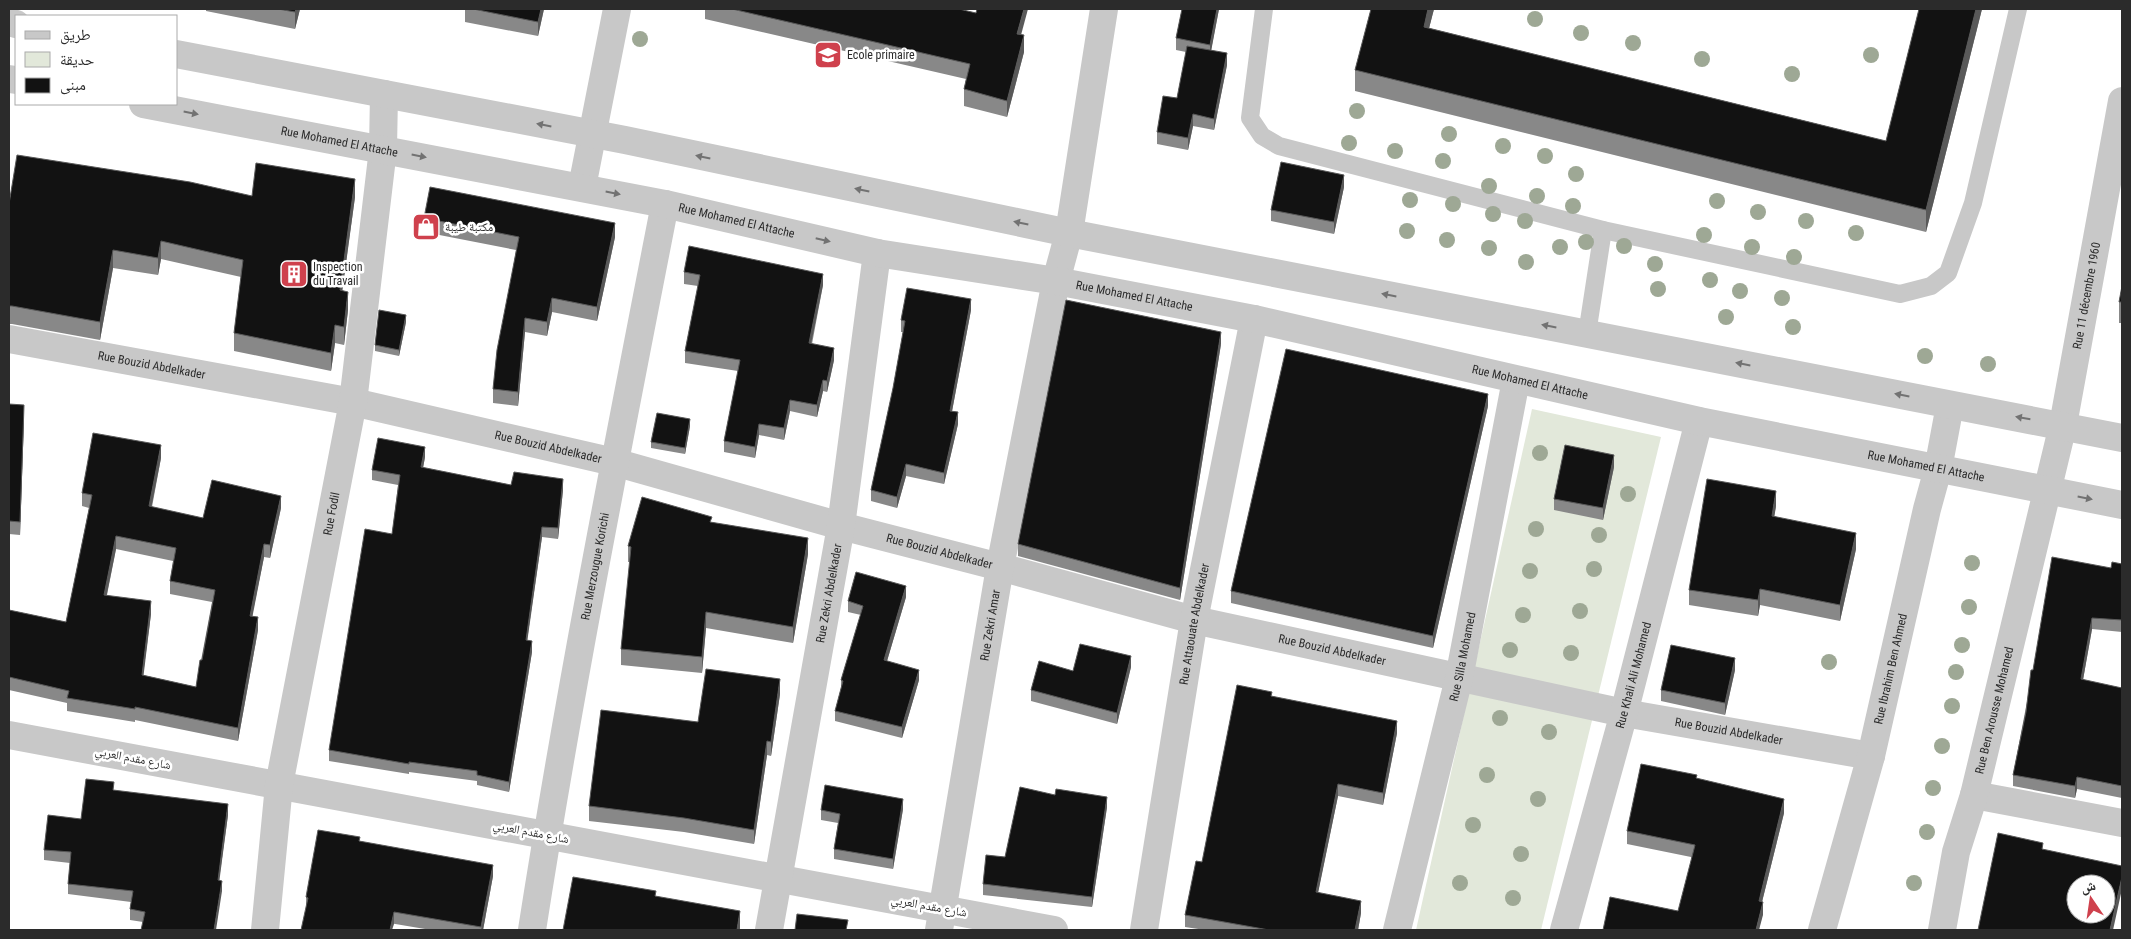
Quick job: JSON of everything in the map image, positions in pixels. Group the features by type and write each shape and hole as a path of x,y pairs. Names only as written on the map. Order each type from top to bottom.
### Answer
{"street":[{"path":"582,187 617,9"},
{"name":"Rue Zekri Amar","path":"940,919 1000,567 1056,281 1069,233 1104,9"},
{"path":"178,54 593,134 1069,233 2122,438"},
{"name":"Rue Fodil","path":"265,930 279,785 353,402 383,149 384,94"},
{"name":"Rue 11 décembre 1960","path":"2047,490 2062,426 2122,101"},
{"name":"Rue Mohamed El Attache","path":"148,105 582,187 665,204 877,253 1056,281 1254,319 1699,421 2122,505"},
{"name":"Rue Merzougue Korichi","path":"532,930 547,835 614,462 665,204"},
{"name":"Rue Zekri Abdelkader","path":"769,930 841,526 877,253"},
{"name":"Rue Attaouate Abdelkader","path":"1144,930 1194,620 1254,319"},
{"name":"Rue Bouzid Abdelkader","path":"9,340 353,402 614,462 841,526 1194,620 1624,713 1871,756"},
{"name":"Rue Silla Mohamed","path":"1397,930 1459,678 1516,380"},
{"name":"Rue Ibrahim Ben Ahmed","path":"1822,930 1871,756 1926,509 1938,468 1950,405"},
{"name":"Rue Khali Ali Mohamed","path":"1564,930 1624,713 1699,421"},
{"name":"Rue Ben Arousse Mohamed","path":"1942,930 1956,852 1974,795 2047,490"},
{"name":"شارع مقدم العربي","path":"9,735 778,880 940,919 1054,930"},
{"path":"1974,795 2122,823"}],"lane":[{"path":"1264,9 1250,118 1262,136 1279,146 1603,230 1900,294 1931,286 1948,273 1972,202 2018,9"},
{"path":"1587,334 1603,230"}],"green space":[{"path":"1532,409 1661,437 1541,930 1416,930"}],"building":[{"path":"278,9 296,9 295,12"},
{"path":"473,9 541,9 538,22"},
{"path":"732,9 959,9 976,13 977,9 1024,9 1017,34 1024,35 1007,101 964,89 970,64"},
{"path":"1182,9 1217,9 1210,45 1176,38"},
{"path":"1371,9 1428,9 1424,27 1886,141 1919,9 1976,9 1926,210 1355,70"},
{"path":"1187,46 1227,53 1214,119 1193,114 1188,138 1157,132 1163,96 1177,98"},
{"path":"17,155 190,182 252,196 256,163 355,179 340,290 348,292 344,327 335,325 331,353 234,333 243,260 161,241 158,258 113,250 100,322 9,306 9,204"},
{"path":"1281,162 1344,175 1334,222 1271,210"},
{"path":"430,187 615,223 597,307 552,298 547,322 525,318 518,392 493,389 497,350 519,237 424,218"},
{"path":"689,246 823,274 809,343 834,348 827,381 823,380 817,405 790,400 784,428 759,424 755,447 724,441 740,360 685,351 700,275 684,272"},
{"path":"2122,286 2122,302 2119,302"},
{"path":"907,288 971,299 950,411 958,412 944,473 906,464 897,497 871,490 905,321 901,320"},
{"path":"1066,300 1221,332 1180,588 1018,544"},
{"path":"379,310 406,315 399,350 375,345"},
{"path":"1286,349 1488,394 1433,636 1231,591"},
{"path":"9,404 24,405 20,522 9,521"},
{"path":"657,413 690,419 685,448 651,442"},
{"path":"93,433 161,445 149,506 203,518 212,480 281,496 270,545 264,544 250,616 258,617 238,728 135,707 135,709 67,698 69,691 9,677 9,610 66,622 92,495 82,493","holes":["116,536 176,548 170,581 215,590 196,687 142,675 151,601 104,595"]},
{"path":"378,438 425,447 421,467 511,485 514,472 563,479 558,528 542,527 526,640 532,641 509,782 477,775 477,771 409,762 409,764 329,750 365,529 392,534 400,475 372,470"},
{"path":"1565,445 1614,455 1603,508 1554,499"},
{"path":"1707,479 1776,491 1772,516 1856,533 1840,605 1760,589 1758,600 1689,590"},
{"path":"642,497 712,517 710,522 808,538 793,627 706,612 702,657 621,649 631,547 628,546"},
{"path":"2052,557 2111,568 2112,562 2122,564 2122,620 2092,618 2081,679 2122,688 2122,786 2077,777 2075,786 2013,775 2026,712 2031,670 2033,670"},
{"path":"856,572 906,586 884,660 919,670 902,727 835,711 843,681 841,680 863,606 848,601"},
{"path":"1080,644 1131,656 1117,713 1031,690 1039,661 1073,671"},
{"path":"1671,645 1735,658 1725,703 1661,690"},
{"path":"706,669 780,679 771,742 767,741 754,830 684,818 589,806 601,710 698,722"},
{"path":"1237,685 1272,692 1271,696 1397,721 1383,793 1338,784 1316,892 1361,901 1355,930 1269,930 1185,915 1196,861 1202,862"},
{"path":"1641,764 1697,775 1696,778 1784,799 1759,901 1763,902 1756,930 1603,930 1610,897 1678,911 1695,845 1627,831"},
{"path":"86,779 114,782 113,790 228,804 218,880 222,881 214,930 141,930 145,912 130,909 133,891 68,884 71,852 44,850 48,815 81,819"},
{"path":"825,785 903,799 893,859 834,849 840,814 821,810"},
{"path":"1020,787 1055,795 1056,789 1107,797 1092,897 983,884 986,855 1005,857"},
{"path":"318,830 360,837 359,841 493,865 481,927 394,912 390,930 301,930 308,898 306,897"},
{"path":"1998,833 2043,843 2042,849 2122,866 2122,877 2116,904 2116,874 2066,874 2066,924 2111,924 2110,930 1978,930"},
{"path":"573,877 656,891 655,896 740,911 737,930 563,930"},
{"path":"797,914 848,920 846,930 795,930"}],"place":[{"name":"Ecole primaire","path":"828,55"},
{"name":"مكتبة طيبة","path":"426,227"},
{"name":"Inspection du Travail","path":"294,274"}]}
